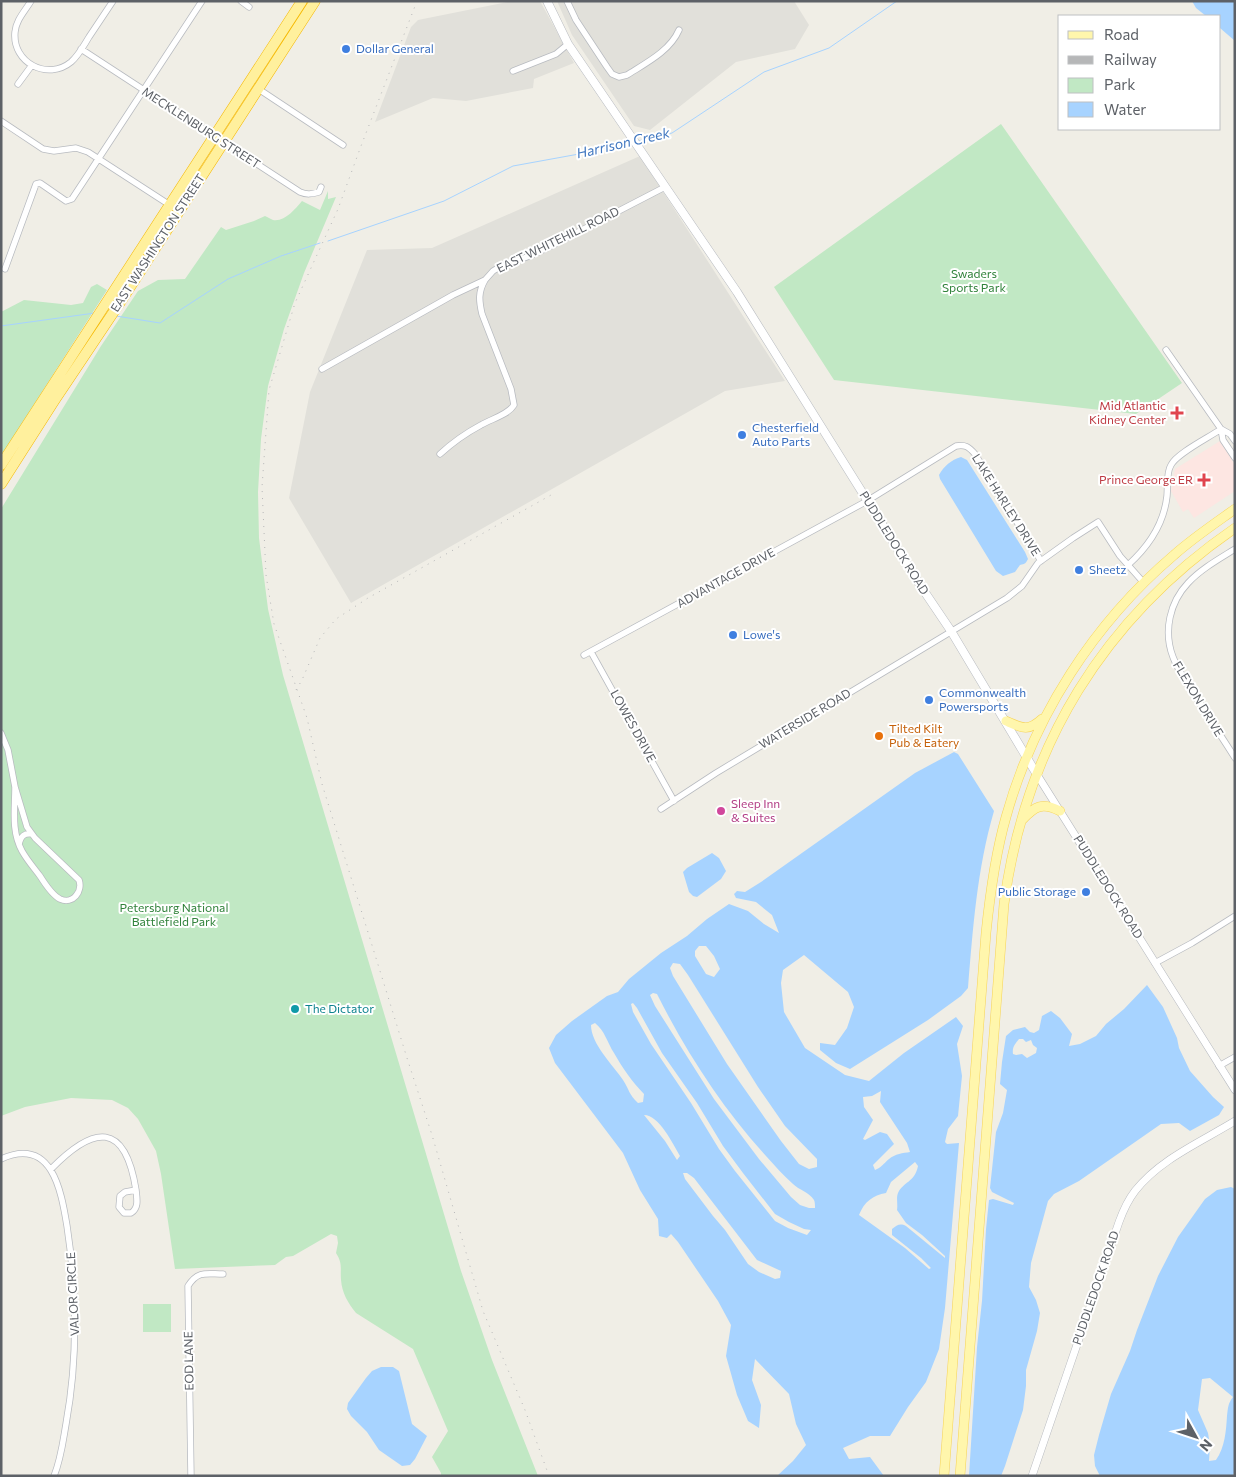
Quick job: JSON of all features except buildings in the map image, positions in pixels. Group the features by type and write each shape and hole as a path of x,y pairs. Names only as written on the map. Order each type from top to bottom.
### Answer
{"highway":[{"name":"EAST WASHINGTON STREET","path":"1,484 123,298 214,136 302,1"},
{"name":"EAST WASHINGTON STREET","path":"1,465 174,208 223,143 315,1"}],"main road":[{"name":"PUDDLEDOCK ROAD","path":"547,1 568,44 746,306 922,588 951,631 1036,773"},
{"path":"944,1476 990,895 997,851 1006,817 1026,758 1046,716 1060,690 1084,654 1119,609 1144,583 1190,541 1235,510"},
{"path":"960,1476 1004,904 1011,858 1020,822 1036,773 1055,732 1081,684 1110,644 1127,622 1177,572 1235,528"},
{"path":"1006,721 1026,728 1037,724 1046,716"},
{"path":"1020,822 1038,807 1048,806 1060,811"}],"street":[{"path":"31,1 16,26 15,37 18,51 27,62 46,70 60,68 72,61 113,1"},
{"path":"5,269 36,184 40,184 66,201 70,201 74,197 202,1"},
{"path":"241,1 249,7"},
{"path":"567,1 576,20 602,60 612,74 619,78 627,75 670,45 679,30"},
{"path":"513,71 556,54 568,44"},
{"name":"MECKLENBURG STREET","path":"81,50 300,192 313,194 319,192 321,187"},
{"path":"18,84 32,65"},
{"path":"249,83 343,145"},
{"path":"1,121 44,149 56,151 64,148 76,148 88,152 174,208"},
{"name":"EAST WHITEHILL ROAD","path":"322,369 453,295 485,280 498,268 532,255 665,187"},
{"path":"440,454 482,424 511,409 514,405 511,389 479,303 479,293 485,280"},
{"path":"1166,350 1221,429 1223,440 1235,458"},
{"path":"1221,429 1230,434 1235,441"},
{"path":"1144,583 1128,565 1150,541 1158,526 1164,510 1169,470 1172,464 1180,456 1221,429"},
{"name":"LAKE HARLEY DRIVE","path":"867,500 956,446 968,447 975,454 1041,561"},
{"name":"ADVANTAGE DRIVE","path":"584,655 867,500"},
{"name":"WATERSIDE ROAD","path":"661,809 716,773 1007,598 1022,586 1038,563 1098,522 1128,565"},
{"name":"FLEXON DRIVE","path":"1235,549 1200,572 1189,582 1178,597 1171,612 1168,632 1171,651 1179,670 1235,758"},
{"name":"LOWES DRIVE","path":"591,652 674,801"},
{"path":"1,733 10,758 15,787 24,820 32,834 79,880 80,888 73,898 65,900 56,896 23,852 15,829 15,787"},
{"name":"PUDDLEDOCK ROAD","path":"1036,773 1235,1090"},
{"path":"19,844 23,836 32,834"},
{"path":"1155,963 1235,916"},
{"path":"1219,1066 1235,1057"},
{"name":"PUDDLEDOCK ROAD","path":"1032,1476 1119,1222 1130,1199 1142,1183 1158,1169 1235,1121"},
{"path":"1,1158 29,1154 40,1159 51,1169 81,1143 95,1137 107,1137 117,1142 126,1153 136,1190"},
{"name":"VALOR CIRCLE","path":"51,1169 59,1187 69,1240 74,1280 75,1320 75,1349 70,1401 63,1442 54,1476"},
{"name":"EOD LANE","path":"191,1476 188,1286 199,1274 224,1274"}],"shaded area":[{"path":"512,1 540,1 574,63 534,79 533,88 466,101 433,98 375,122 411,27 418,20"},
{"path":"557,1 794,1 809,25 795,49 736,62 650,130 634,126 572,35"},
{"path":"640,156 785,381 725,391 351,603 289,498 310,392 367,250 432,248"},
{"name":"Prince George ER","path":"1220,441 1235,465 1235,491 1194,518 1188,509 1183,512 1171,491 1175,469"}],"green space":[{"name":"Swaders Sports Park","path":"1001,124 1182,383 1136,414 834,380 774,287"},
{"name":"Petersburg National Battlefield Park","path":"328,191 328,199 336,197 304,273 284,329 268,386 261,439 258,492 259,538 268,609 283,675 461,1271 492,1360 538,1476 441,1476 432,1457 448,1431 413,1349 356,1313 350,1305 342,1285 340,1263 336,1253 337,1236 331,1234 293,1256 286,1257 275,1265 175,1269 156,1151 138,1119 128,1108 112,1100 71,1098 25,1107 1,1116 1,509 101,346 138,291 158,280 185,279 221,227 226,230 265,216 273,220 282,219 302,201 320,210"},
{"path":"97,284 107,290 1,456 1,312 24,300 71,305 83,303 91,287"},
{"path":"143,1304 171,1304 171,1332 143,1332"}],"water":[{"path":"1192,1 1235,1 1235,41 1221,29 1221,15 1205,15 1196,8"},
{"path":"961,457 967,460 1025,552 1028,559 1015,572 1003,576 996,571 940,479 939,475 946,466"},
{"path":"954,752 958,754 994,811 983,855 974,921 968,988 961,996 928,1020 850,1069 836,1063 820,1050 820,1043 835,1045 847,1028 854,1007 848,992 804,955 783,970 781,983 784,1012 805,1048 845,1075 869,1081 904,1053 956,1017 963,1026 957,1044 962,1076 958,1116 948,1129 945,1142 947,1144 959,1143 945,1308 939,1349 926,1382 890,1436 870,1436 843,1448 849,1459 870,1457 884,1476 777,1476 806,1445 796,1424 789,1394 755,1359 752,1380 761,1405 759,1428 748,1421 737,1395 726,1356 731,1325 718,1301 678,1242 671,1234 667,1238 659,1236 658,1219 640,1190 623,1153 555,1063 549,1048 556,1035 572,1021 607,996 618,992 629,979 661,953 729,904 748,911 779,933 772,915 756,902 736,898 734,894 737,891 745,892 761,882 915,773","holes":["699,946 706,946 714,956 720,969 714,977 706,974 695,956 695,951","673,963 680,964 785,1126 817,1159 817,1167 809,1169 799,1164 781,1141 727,1064 673,976 670,968","653,993 657,994 680,1037 706,1079 735,1119 782,1174 795,1186 812,1197 815,1208 800,1205 759,1159 714,1099 655,1006 650,995","633,1003 662,1053 743,1173 775,1214 804,1229 811,1230 807,1235 775,1221 735,1171 651,1044 633,1012 631,1004","595,1023 604,1033 624,1069 644,1094 643,1102 638,1103 633,1097 623,1080 598,1047 591,1025","881,1091 880,1102 907,1143 910,1152 894,1156 875,1170 873,1165 894,1144 887,1134 880,1132 865,1140 863,1139 873,1120 864,1107 863,1097 872,1096","644,1115 650,1116 665,1131 680,1156 677,1160 665,1141","915,1162 918,1166 912,1179 898,1193 897,1210 906,1223 922,1235 945,1258 906,1226 899,1225 892,1229 892,1235 921,1258 931,1268 929,1269 905,1248 859,1215 866,1203 873,1197 886,1193 891,1182","683,1173 687,1173 694,1178 757,1260 781,1271 780,1278 775,1279 759,1272 748,1264 725,1230 685,1179"]},
{"path":"712,853 719,858 726,871 721,879 697,897 693,896 689,892 683,872"},
{"path":"1147,985 1163,1007 1190,1071 1224,1107 1219,1115 1190,1131 1179,1123 1161,1124 1079,1181 1054,1194 1048,1201 1031,1263 1029,1287 1040,1313 1026,1370 1023,1410 1001,1476 969,1476 989,1200 993,1199 1013,1205 1014,1203 992,1192 990,1188 996,1132 1003,1113 1007,1090 1000,1084 1006,1036 1013,1030 1025,1027 1034,1033 1039,1030 1042,1016 1051,1011 1060,1018 1072,1034 1069,1046 1080,1044 1096,1036 1106,1024 1124,1009","holes":["1019,1039 1023,1039 1026,1042 1031,1040 1037,1048 1036,1053 1027,1058 1022,1054 1013,1054 1015,1044"]},
{"path":"1231,1187 1235,1189 1235,1472 1232,1476 1100,1476 1095,1466 1094,1455 1099,1435 1111,1394 1130,1351 1158,1276 1178,1237 1205,1199 1217,1190","holes":["1210,1378 1233,1397 1228,1406 1221,1450 1216,1460 1209,1461 1210,1445 1208,1433 1198,1410 1202,1379"]},
{"path":"381,1367 393,1367 399,1371 412,1424 427,1436 410,1465 402,1466 379,1450 367,1432 351,1416 347,1409 348,1403 366,1378 372,1371"}],"waterway":[{"name":"Harrison Creek","path":"638,141 672,133 764,72 829,48 897,1"},
{"name":"Harrison Creek","path":"328,241 444,201 513,166 632,142"},
{"name":"Harrison Creek","path":"116,316 160,323 228,279 281,256 320,243"},
{"name":"Harrison Creek","path":"1,326 95,313"}],"railway":[{"path":"417,1 338,209 295,303 269,390 262,487 266,575 274,624 307,718 322,784 432,1135 483,1311 525,1410 549,1476"},
{"path":"296,690 320,638 336,619 368,598 551,495"}],"place":[{"name":"Dollar General","path":"346,49"},
{"name":"Mid Atlantic Kidney Center","path":"1177,413"},
{"name":"Chesterfield Auto Parts","path":"742,435"},
{"name":"Prince George ER","path":"1204,480"},
{"name":"Sheetz","path":"1079,570"},
{"name":"Lowe's","path":"733,635"},
{"name":"Commonwealth Powersports","path":"929,700"},
{"name":"Tilted Kilt Pub & Eatery","path":"879,736"},
{"name":"Sleep Inn & Suites","path":"721,811"},
{"name":"Public Storage","path":"1086,892"},
{"name":"The Dictator","path":"295,1009"}]}
